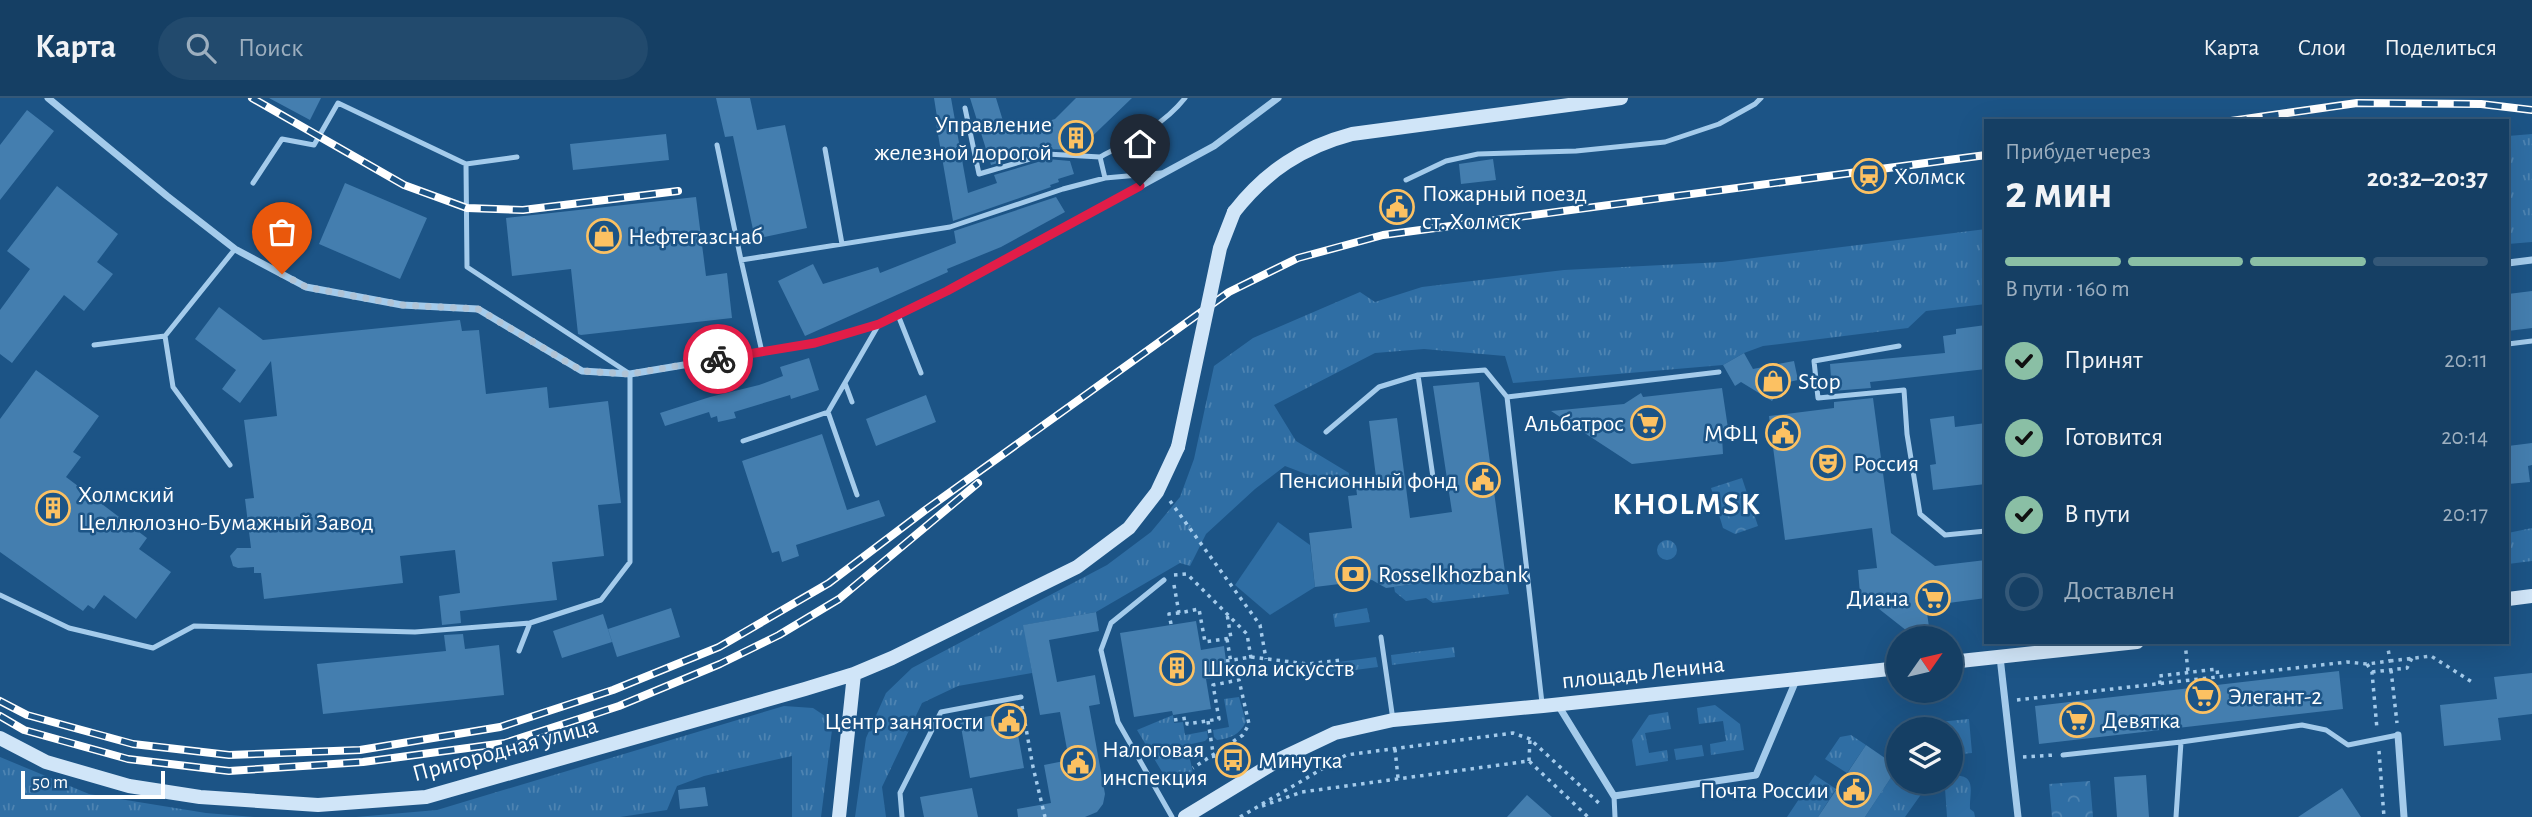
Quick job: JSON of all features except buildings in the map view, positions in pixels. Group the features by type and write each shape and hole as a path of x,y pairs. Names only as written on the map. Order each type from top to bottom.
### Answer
{"main road":[{"name":"Пригородная улица","path":"0,738 46,762 117,783 200,797 318,805 426,797 854,674 1077,567 1129,528 1157,492 1178,447 1220,248 1234,212 1249,193 1274,170 1298,154 1326,141 1352,134 1621,98"},
{"path":"2509,599 2532,596"},
{"path":"1964,661 2000,657 2016,649 2102,644"},
{"name":"площадь Ленина","path":"1185,817 1282,758 1335,733 1393,720 1886,669"},
{"path":"839,817 854,674"}],"street":[{"path":"48,98 235,249 306,287 402,305 478,309 582,371 630,374 815,343 879,324 947,291 1214,146 1278,98"},
{"path":"2509,263 2532,260"},
{"path":"2000,657 2018,817"},
{"path":"1550,705 1614,796 1756,775 1797,678"},
{"path":"2399,735 2404,817"}],"lane":[{"path":"965,108 979,174 1046,154 1100,157 1144,135 1185,98"},
{"path":"1406,180 1446,161 1478,154 1576,151 1665,142 1719,124 1761,98"},
{"path":"253,183 282,139 314,145 338,103 466,164 517,157"},
{"path":"718,145 762,352"},
{"path":"825,149 842,244"},
{"path":"1100,157 1105,178"},
{"path":"0,595 69,628 153,648 194,626 415,632 530,623 601,600 630,562 630,374 467,267 466,164"},
{"path":"741,260 950,227 1105,178 1164,173"},
{"path":"94,345 165,336 235,249"},
{"path":"898,315 921,373"},
{"path":"743,441 828,412 879,324"},
{"path":"165,336 173,387 230,465"},
{"path":"2509,344 2532,341"},
{"path":"1899,346 1814,361 1818,398 1904,390 1907,434 1920,514 1945,535 1984,531"},
{"path":"1326,432 1379,387 1418,375 1485,370 1507,397 1550,705"},
{"path":"1507,397 1719,372"},
{"path":"1418,375 1434,484"},
{"path":"845,383 852,402"},
{"path":"828,412 857,495"},
{"path":"1164,580 1111,623 1101,650 1118,722 1172,817"},
{"path":"519,651 530,623"},
{"path":"1381,637 1393,720"},
{"path":"902,817 900,793 941,712 1021,697"},
{"path":"2063,755 2302,725 2326,730 2348,745 2399,735"},
{"path":"2176,817 2181,742"},
{"path":"1614,796 1615,817"}],"path":[{"path":"1157,492 1172,502 1260,625 1266,659"},
{"path":"1172,575 1187,574 1247,635 1254,676"},
{"path":"1174,585 1179,612"},
{"path":"1171,624 1169,614 1199,609 1205,642 1227,639 1231,638 1227,614"},
{"path":"1227,639 1228,661 1234,681"},
{"path":"2185,644 2188,672"},
{"path":"2387,644 2390,661"},
{"path":"2020,700 2431,656 2472,682"},
{"path":"1228,661 1251,657 1308,664 1342,660"},
{"path":"2367,664 2372,672 2407,668 2412,658"},
{"path":"2160,684 2159,676 2188,672 2217,669 2218,677"},
{"path":"2391,670 2399,735"},
{"path":"1174,720 1186,716 1187,724 1219,719 1213,685 1239,680 1249,724 1248,731 1214,756 1192,768"},
{"path":"1021,697 1045,817"},
{"path":"1208,721 1214,756"},
{"path":"1240,817 1346,755 1513,733 1530,739 1604,808"},
{"path":"1530,739 1529,761 1588,817"},
{"path":"1395,749 1398,779"},
{"path":"2011,758 2063,755"},
{"path":"1254,809 1302,792 1529,761"},
{"path":"1301,780 1302,792"}],"green space":[{"path":"2532,134 2532,242 2509,244 2509,136"},
{"path":"1984,229 1984,304 1926,311 1908,328 1763,346 1723,365 1513,383 1505,356 1424,349 1375,353 1274,405 1296,441 1349,473 1348,490 1285,466 1255,489 1206,534 1190,566 1180,563 1096,612 1024,625 1032,673 958,686 922,703 882,787 886,817 855,817 866,738 886,693 912,668 1107,565 1151,532 1180,497 1194,459 1214,366 1253,338 1360,292 1375,302 1422,287 1564,270 1722,262"},
{"path":"1742,478 1758,526 1735,534 1723,528 1711,488"},
{"path":"1278,522 1310,545 1315,587 1270,615 1235,585"},
{"path":"2532,528 2532,561 2509,564 2509,533"},
{"path":"1663,540 1671,540 1677,550 1671,560 1663,560 1657,554 1657,546"},
{"path":"1505,572 1509,594 1433,603 1426,598 1406,601 1395,592 1394,587"},
{"path":"1367,608 1370,622 1335,627 1333,614"},
{"path":"1454,647 1455,657 1392,665 1391,655"},
{"path":"1376,657 1378,667 1309,676 1308,666"},
{"path":"1239,697 1246,722 1234,735 1217,740 1213,730 1229,727 1224,699"},
{"path":"1715,705 1740,724 1744,750 1711,755 1710,744 1726,741 1723,721 1699,724 1697,708"},
{"path":"784,706 813,708 825,716 832,730 821,817 792,817 792,756 704,776 677,786 667,810 620,817 356,817 437,810"},
{"path":"1668,712 1671,729 1645,733 1649,753 1667,750 1668,761 1636,766 1632,740 1649,715"},
{"path":"1173,715 1174,723 1183,722 1185,735 1207,731 1208,738 1187,745 1193,773 1171,787 1137,730"},
{"path":"1969,719 1972,753 1963,754 1963,720"},
{"path":"1851,735 1866,745 1847,773 1825,759 1840,737"},
{"path":"1702,745 1704,756 1676,760 1674,749"},
{"path":"0,757 89,794 206,813 254,817 0,817"},
{"path":"1815,775 1836,789 1818,817 1787,817"},
{"path":"1963,777 1966,778 1971,791 1970,809 1975,817 1947,817 1945,794 1963,794"},
{"path":"2090,781 2093,817 2052,817 2049,784"},
{"path":"1886,785 1886,794 1921,794 1905,817 1865,817"}],"railway":[{"path":"252,98 404,185 467,208 523,210 678,191"},
{"path":"2245,119 2357,103 2481,104 2532,110"},
{"path":"0,701 27,715 133,744 229,755 360,750 500,727 613,690 719,647 829,583 924,511 1229,292 1298,258 1383,235 1984,155"},
{"path":"0,716 24,730 128,759 229,771 363,762 505,743 619,706 720,664 779,635 839,599 978,483"}],"way so far":[{"path":"282,274 306,287 402,305 478,309 582,371 630,374 718,359"}],"place":[{"name":"Управление железной дорогой","path":"1076,138"},
{"name":"Холмск","path":"1869,176"},
{"name":"Пожарный поезд ст. Холмск","path":"1397,207"},
{"name":"Нефтегазснаб","path":"604,236"},
{"name":"Stop","path":"1773,381"},
{"name":"Альбатрос","path":"1648,423"},
{"name":"МФЦ","path":"1783,433"},
{"name":"Россия","path":"1828,463"},
{"name":"Пенсионный фонд","path":"1483,480"},
{"name":"Холмский Целлюлозно-Бумажный Завод","path":"53,508"},
{"name":"Rosselkhozbank","path":"1353,574"},
{"name":"Диана","path":"1933,598"},
{"name":"Школа искусств","path":"1177,668"},
{"name":"Элегант-2","path":"2203,696"},
{"name":"Девятка","path":"2077,720"},
{"name":"Центр занятости","path":"1009,721"},
{"name":"Минутка","path":"1233,760"},
{"name":"Налоговая инспекция","path":"1078,763"},
{"name":"Почта России","path":"1854,790"}],"district":[{"name":"KHOLMSK","path":"1687,503"}],"route":[{"path":"718,359 815,343 879,324 947,291 1140,186"}]}
